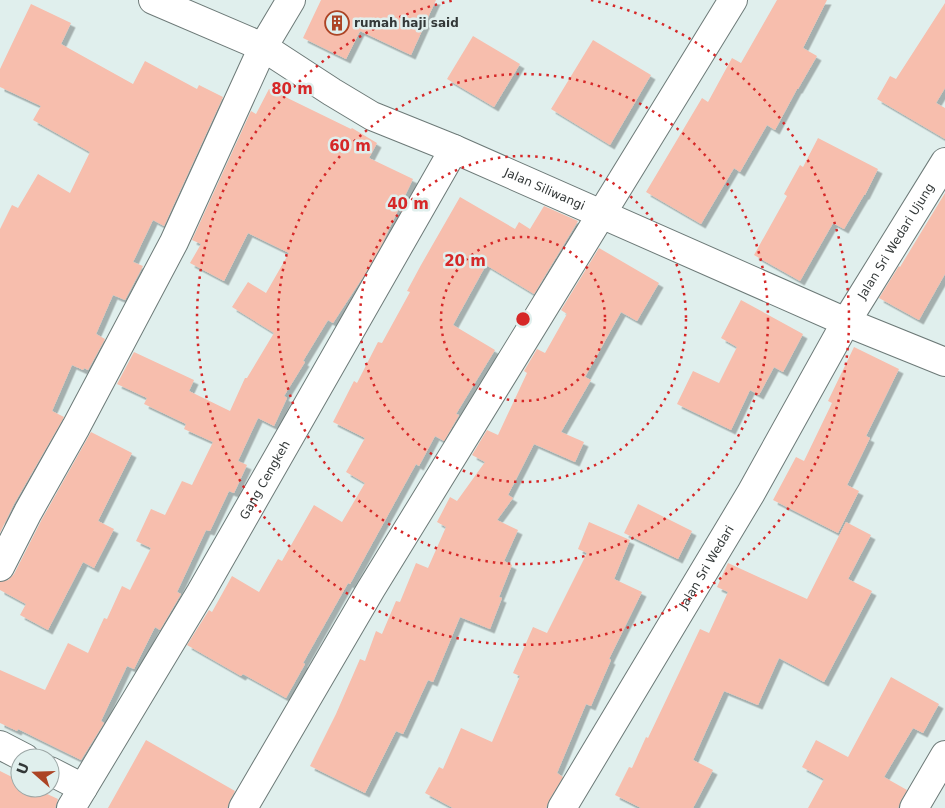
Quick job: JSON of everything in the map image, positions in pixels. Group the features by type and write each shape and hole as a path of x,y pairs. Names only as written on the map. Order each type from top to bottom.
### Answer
{"street":[{"name":"Jalan Siliwangi","path":"153,0 263,47 372,116 454,149 846,322 945,362"},
{"path":"0,567 174,242 263,47 290,0"},
{"path":"244,808 371,589 733,0"},
{"name":"Gang Cengkeh","path":"77,798 202,592 454,149"},
{"name":"Jalan Sri Wedari Ujung","path":"846,322 945,162"},
{"name":"Jalan Sri Wedari","path":"562,808 751,493 846,322"},
{"path":"914,808 945,755"},
{"path":"60,781 77,798"}],"building":[{"path":"321,0 436,0 411,55 360,31 346,59 303,38"},
{"path":"777,0 827,0 803,48 817,56 775,130 767,125 740,172 734,168 701,224 646,192 702,98 708,102 732,58 741,63"},
{"path":"945,3 945,88 936,103 945,108 945,139 877,99 890,76 896,79"},
{"path":"31,4 71,23 61,44 133,84 145,61 197,89 199,85 223,97 164,226 153,220 133,262 143,266 125,300 113,295 96,334 105,339 88,370 72,365 52,411 64,417 14,504 0,533 0,229 12,205 18,208 38,174 70,193 90,152 33,120 41,106 0,87 0,69"},
{"path":"473,36 520,64 494,107 447,79"},
{"path":"593,40 651,75 610,145 551,109"},
{"path":"269,89 352,128 377,143 369,158 413,179 380,248 365,274 333,323 328,320 303,361 305,362 284,396 287,398 274,426 258,418 238,461 247,465 234,493 229,491 210,531 206,530 177,592 181,594 160,630 155,627 134,669 127,666 101,721 104,723 81,760 60,748 0,723 0,670 45,690 68,643 88,653 104,618 107,619 122,586 130,590 151,548 136,541 151,509 165,515 182,481 192,485 213,442 184,429 186,424 144,404 147,398 117,384 134,352 194,380 189,391 230,411 245,378 247,378 274,333 232,307 248,282 266,293 289,253 248,233 224,281 190,263 201,244 192,240 251,111 256,114"},
{"path":"818,138 878,169 865,195 844,229 833,223 800,281 754,255 787,196 784,194 800,165 803,167"},
{"path":"945,193 945,274 919,320 879,298"},
{"path":"460,197 515,229 519,222 530,229 544,206 578,221 534,294 486,265 453,325 495,350 456,414 459,415 444,441 435,436 419,466 416,464 350,584 348,583 303,663 305,664 286,698 243,674 241,676 187,645 209,610 212,612 232,576 259,592 278,559 282,561 314,505 342,522 365,483 346,472 365,438 333,422 354,381 357,383 378,342 382,343 410,292 407,291"},
{"path":"599,248 659,283 637,321 621,312 585,377 591,380 561,432 584,442 575,462 534,444 508,495 513,498 497,520 518,530 504,561 512,565 499,597 502,598 490,629 460,617 433,682 428,680 403,734 396,731 365,793 310,766 336,714 360,659 365,661 376,631 382,634 396,601 400,602 416,563 428,568 446,527 437,522 450,497 457,501 485,462 472,455 487,430 498,435 527,373 524,371 537,349 545,353 567,314 561,310"},
{"path":"741,300 803,334 783,372 774,367 759,395 750,390 731,430 677,404 693,371 719,383 737,347 721,338"},
{"path":"854,347 899,369 866,436 870,438 847,485 859,491 838,533 773,500 796,457 804,461 832,403 828,401"},
{"path":"91,432 132,453 98,521 114,529 94,568 83,562 48,630 20,615 26,604 0,590 0,582 8,580 14,574 42,519"},
{"path":"638,504 692,531 678,559 624,533"},
{"path":"589,522 630,540 614,579 642,592 609,659 611,660 591,706 586,704 557,773 563,777 546,808 453,808 425,793 439,767 443,769 461,728 492,742 520,676 513,673 533,627 547,633 587,553 578,549"},
{"path":"846,522 871,535 848,579 872,591 824,682 779,658 758,705 724,691 693,760 713,770 693,808 641,808 615,795 629,767 632,768 646,737 648,738 700,629 709,633 728,592 717,587 728,563 807,599"},
{"path":"891,677 939,704 923,733 913,728 884,777 907,790 898,808 808,808 824,779 802,767 816,740 848,757"},
{"path":"146,740 235,791 227,808 108,808"},
{"path":"0,771 10,776 10,798 58,799 55,808 0,808"}],"place":[{"name":"rumah haji said","path":"337,23"}]}
